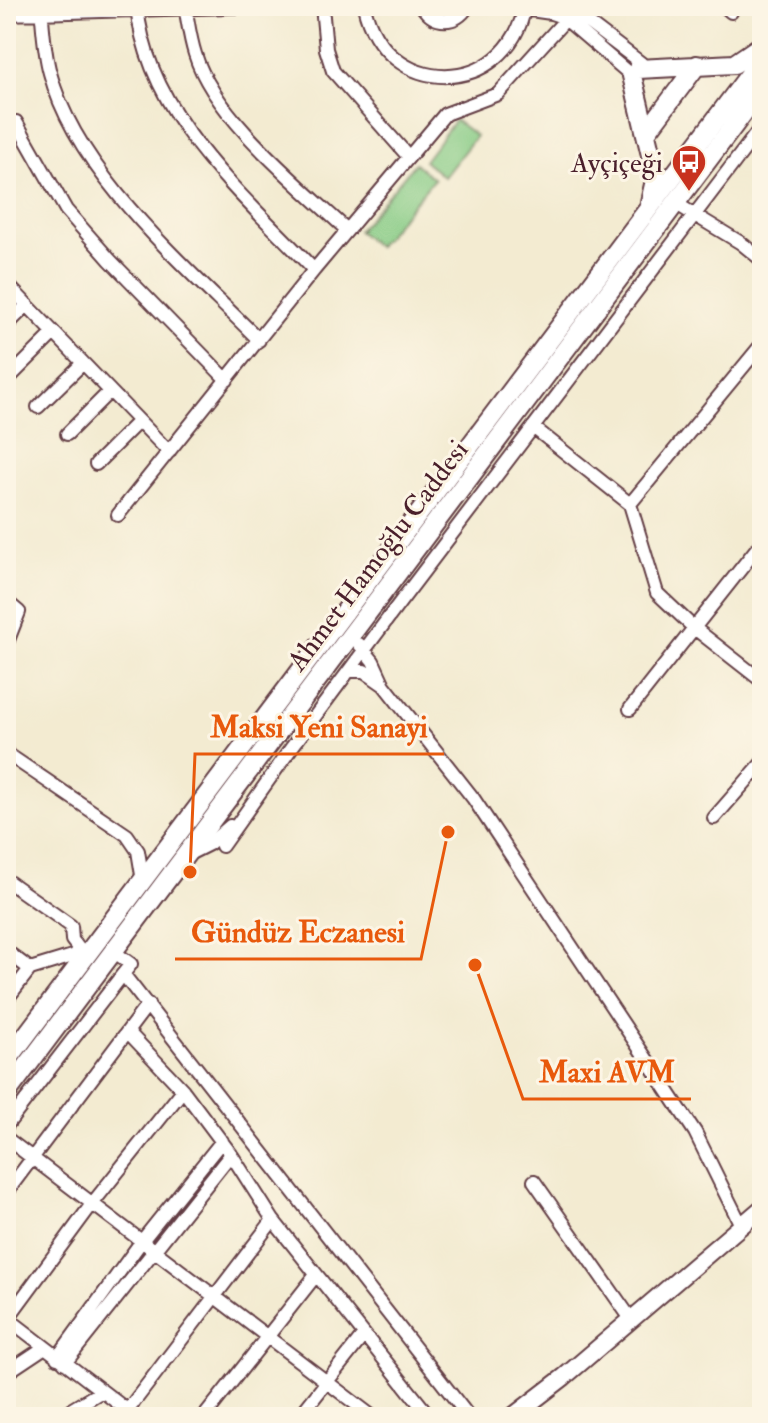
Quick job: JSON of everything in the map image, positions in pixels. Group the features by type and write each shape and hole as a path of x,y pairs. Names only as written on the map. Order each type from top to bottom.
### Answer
{"highway":[{"path":"638,224 653,197 656,176 635,72 734,64 762,45"},
{"name":"Ahmet Hamoğlu Caddesi","path":"6,1062 762,58"},
{"path":"646,133 697,65"},
{"name":"Ahmet Hamoğlu Caddesi","path":"6,1094 183,857 358,643 412,554 762,88"}],"main road":[{"path":"512,1417 564,1377 762,1208"}],"street":[{"path":"6,14 41,9 260,6"},
{"path":"322,6 326,49 333,71 408,156"},
{"path":"364,6 374,37 387,53 402,65 439,76 463,74 494,59 513,39 521,25 524,7"},
{"path":"422,6 428,15 444,21 460,16 468,6"},
{"path":"503,6 551,13 568,10"},
{"path":"185,7 196,57 217,96 258,145 347,230"},
{"path":"137,8 155,75 183,126 314,270"},
{"path":"41,9 50,72 67,118 101,173 132,211 259,340"},
{"path":"118,515 314,270 445,114 498,94 568,10"},
{"path":"568,10 635,72"},
{"path":"6,123 16,122 66,210 227,380"},
{"path":"222,846 349,671 358,643 401,601 762,126"},
{"path":"675,203 741,243 762,260"},
{"path":"6,283 169,452"},
{"path":"6,326 27,305"},
{"path":"9,378 54,333"},
{"path":"630,504 762,344"},
{"path":"38,407 83,363"},
{"path":"67,434 110,391"},
{"path":"96,464 139,421"},
{"path":"533,427 630,504 657,593 693,627 762,681"},
{"path":"630,709 762,542"},
{"path":"401,601 412,554"},
{"path":"6,601 19,612 6,645"},
{"path":"358,643 384,685 473,798 695,1132 741,1225"},
{"path":"349,671 364,671 384,685"},
{"path":"6,753 127,835 138,851 143,881"},
{"path":"714,818 762,763"},
{"path":"183,857 209,844 226,830 256,796"},
{"path":"6,880 71,926 72,940 87,951"},
{"path":"6,951 30,969"},
{"path":"6,1000 30,969 87,951"},
{"path":"6,1126 131,964 113,951"},
{"path":"123,974 469,1417"},
{"path":"6,1193 148,1004"},
{"path":"128,1032 183,1090 222,1141 273,1220 430,1417"},
{"path":"183,1090 7,1318 132,1414 273,1220"},
{"path":"6,1138 373,1417"},
{"path":"61,1360 222,1141"},
{"path":"147,1247 231,1154"},
{"path":"534,1181 631,1319"},
{"path":"204,1417 316,1275"},
{"path":"299,1417 363,1336"},
{"path":"6,1373 45,1347"},
{"path":"59,1417 102,1391"}],"green space":[{"path":"455,120 476,136 444,177 424,161"},
{"path":"415,163 434,179 377,247 358,231"}],"place":[{"name":"Ayçiçeği","path":"689,193"},
{"name":"Gündüz Eczanesi","path":"448,832"},
{"name":"Maksi Yeni Sanayi","path":"190,872"},
{"name":"Maxi AVM","path":"475,965"}]}
